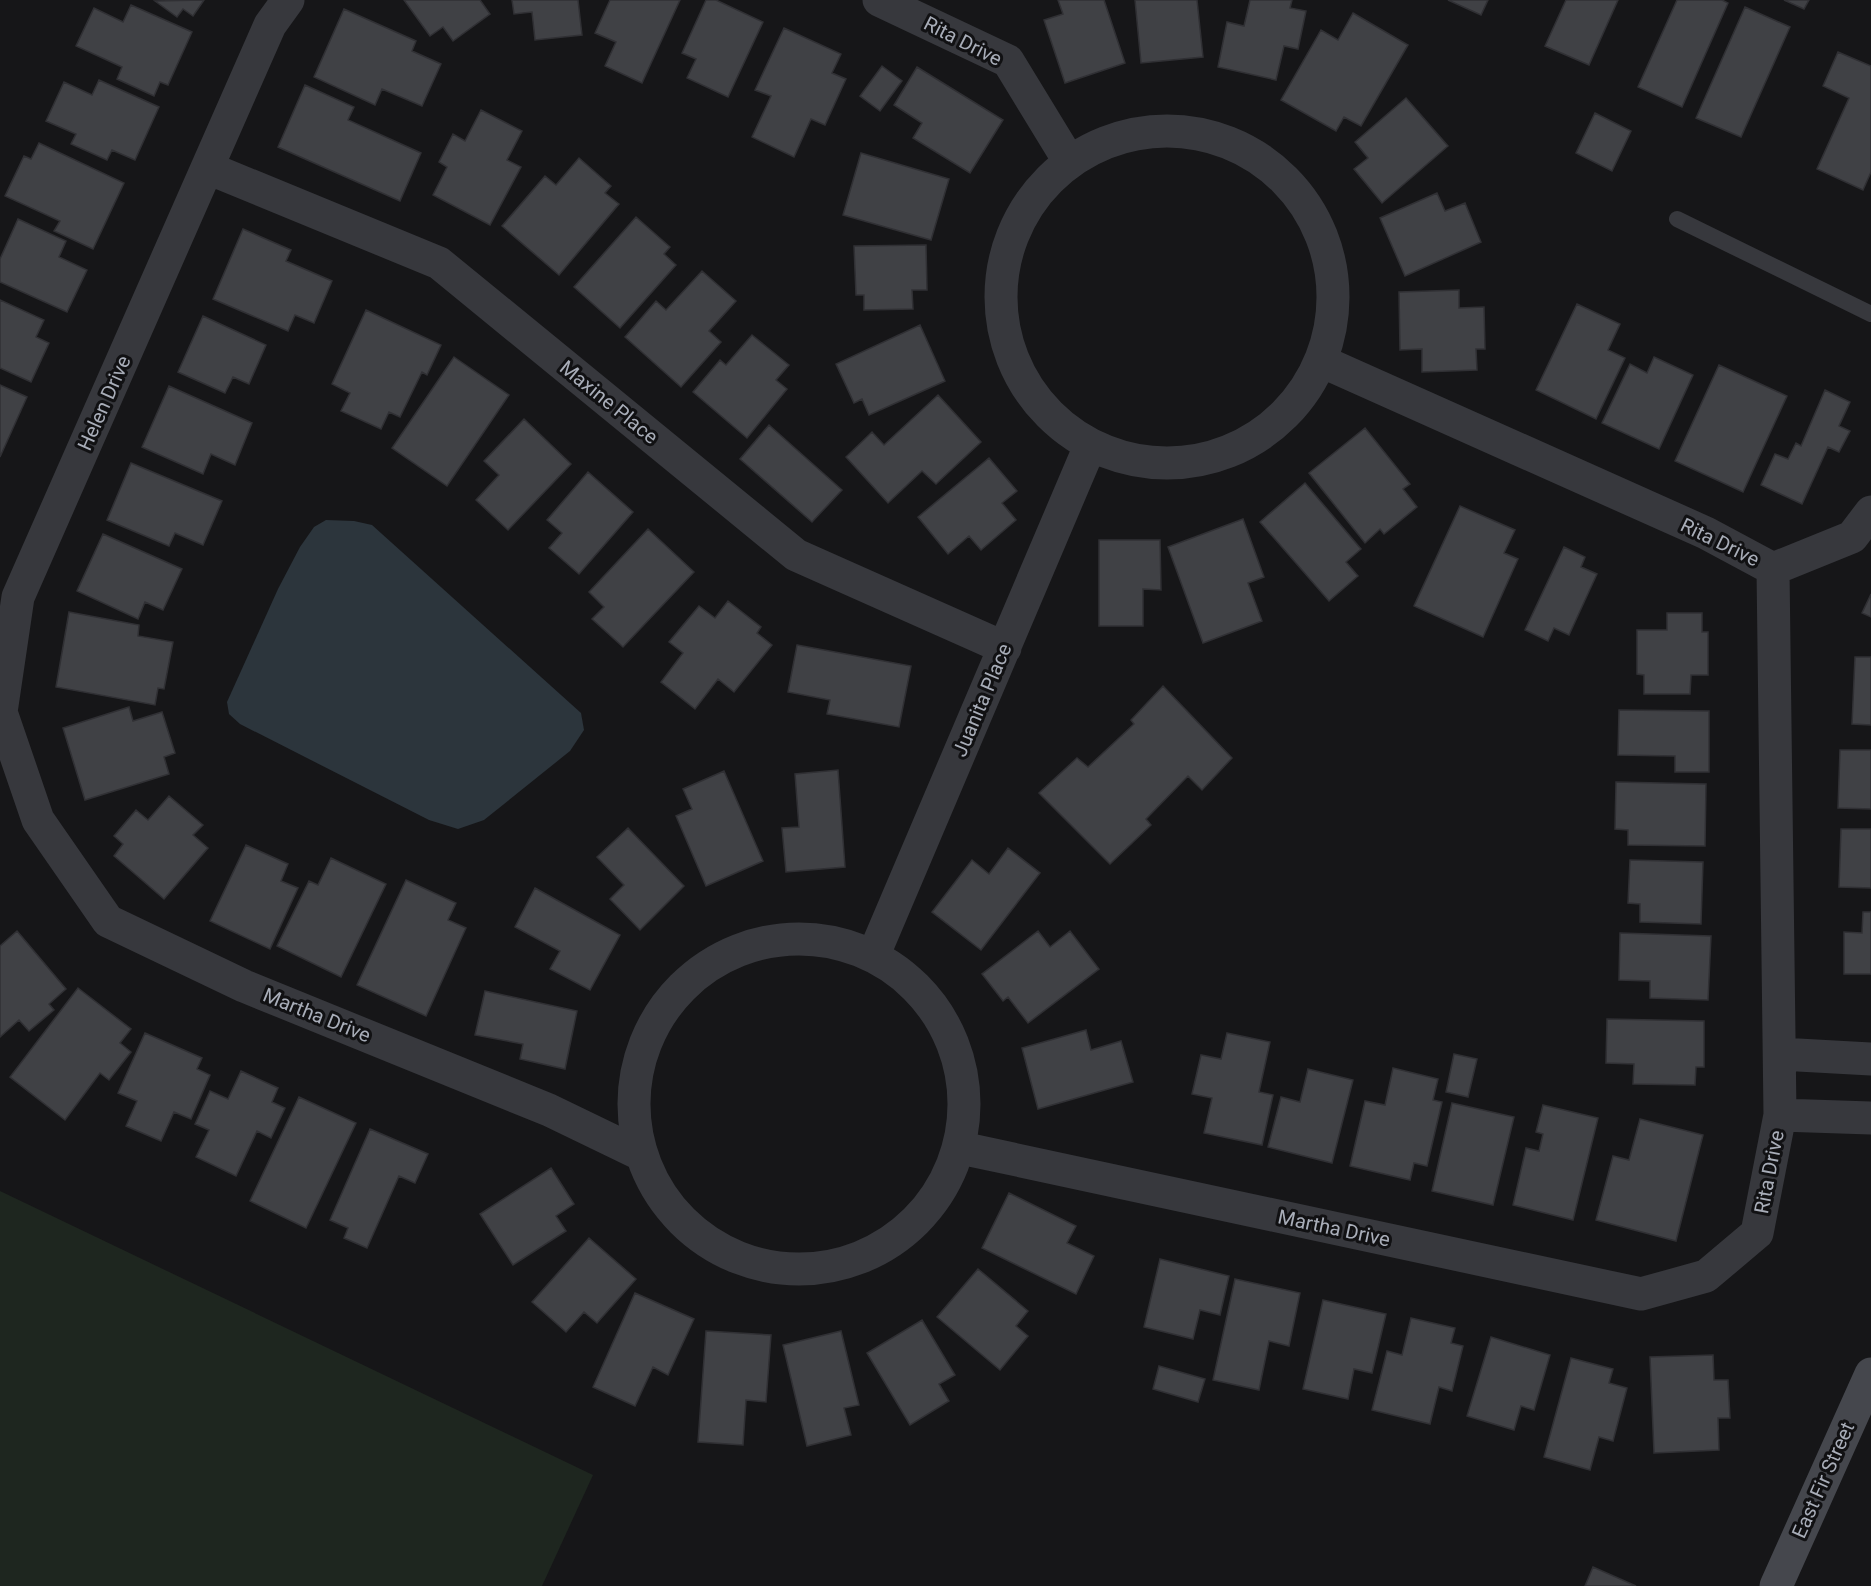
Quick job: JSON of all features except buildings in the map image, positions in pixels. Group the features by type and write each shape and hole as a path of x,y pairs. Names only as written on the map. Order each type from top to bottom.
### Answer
{"street":[{"name":"Helen Drive","path":"38,820 1,712 18,597 270,25 288,0"},
{"name":"Rita Drive","path":"879,0 1008,62 1069,161"},
{"path":"1170,129 1223,139 1271,165 1307,205 1329,255 1334,308 1322,361 1298,401 1265,433 1224,454 1179,464 1134,461 1090,446 1045,412 1014,365 1000,310 1005,254 1029,202 1069,161 1117,137 1170,129"},
{"name":"Maxine Place","path":"208,168 439,264 796,555 1005,648"},
{"name":"Rita Drive","path":"1322,361 1706,533 1773,569 1780,1115 1757,1233 1706,1276"},
{"name":"Juanita Place","path":"874,954 1090,446"},
{"path":"1773,569 1852,537 1871,512"},
{"name":"Martha Drive","path":"38,820 108,921 244,986 549,1110 640,1154"},
{"path":"812,937 874,954 933,1002 963,1071 961,1148 928,1210 872,1254 803,1271 733,1257 675,1216 640,1154 633,1090 651,1027 692,977 747,945 812,937"},
{"path":"1780,1054 1871,1059"},
{"name":"Rita Drive","path":"1780,1115 1871,1118"},
{"name":"Martha Drive","path":"961,1148 1641,1294 1706,1276"},
{"name":"East Fir Street","path":"1776,1586 1871,1374"}],"lane":[{"path":"1677,219 1871,314"}],"shaded area":[{"path":"326,520 354,521 372,525 581,713 584,730 570,751 484,820 458,829 429,820 240,724 229,714 227,702 278,589 300,547 314,527"},
{"path":"0,1191 593,1475 542,1586 0,1586"}]}
